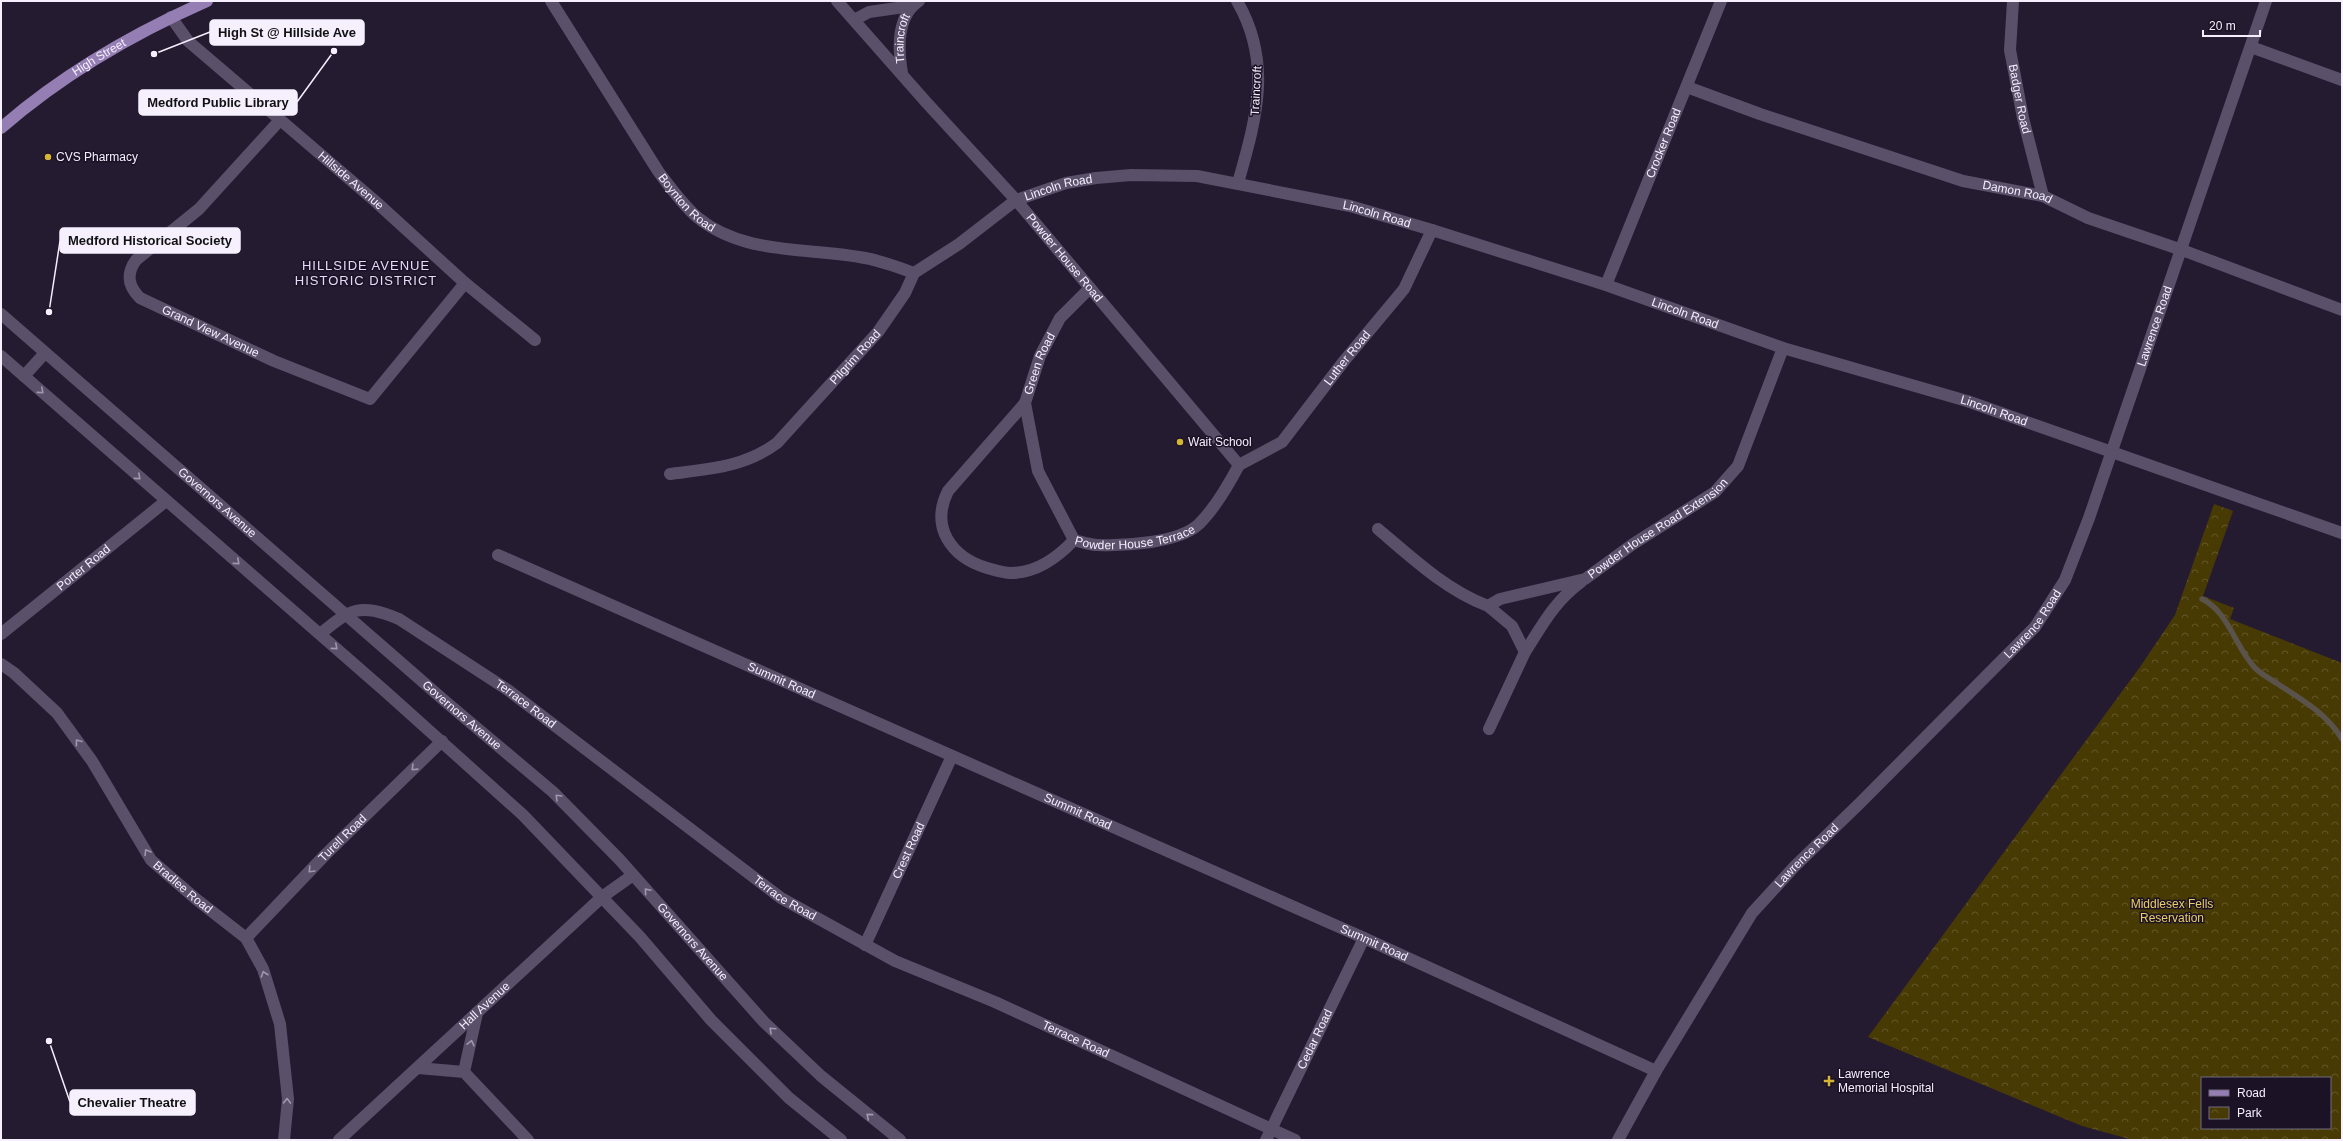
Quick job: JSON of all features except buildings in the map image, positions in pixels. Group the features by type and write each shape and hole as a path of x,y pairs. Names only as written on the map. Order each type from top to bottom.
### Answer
{"main road":[{"name":"High Street","path":"1,128 35,99 75,70 171,17 207,1"}],"street":[{"name":"Boynton Road","path":"551,1 658,170 676,195 698,218 736,239 774,247 864,257 914,273"},
{"name":"Powder House Road","path":"837,1 926,102 1016,200 1239,465"},
{"name":"Traincroft","path":"1237,1 1250,28 1258,59 1259,76 1255,122 1238,183"},
{"name":"Crocker Road","path":"1606,285 1688,87 1721,1"},
{"name":"Badger Road","path":"2013,1 2010,50 2023,118 2043,196"},
{"name":"Lawrence Road","path":"1618,1140 1656,1071 1752,913 1794,866 1866,798 2035,627 2065,580 2112,452 2266,1"},
{"name":"Traincroft","path":"854,20 869,12 915,3"},
{"name":"Traincroft","path":"902,73 898,49 900,37 915,3"},
{"name":"Hillside Avenue","path":"171,17 188,41 465,283 535,340"},
{"path":"2251,47 2342,80"},
{"name":"Damon Road","path":"1688,87 1774,118 1963,181 2043,196 2088,218 2182,250 2342,310"},
{"name":"Grand View Avenue","path":"280,120 199,209 136,260 130,270 129,280 131,287 140,298 274,361 370,399 465,283"},
{"name":"Lincoln Road","path":"1016,200 1066,183 1131,175 1197,176 1350,206 1432,230 1606,285 1783,348 1967,401 2342,533"},
{"name":"Pilgrim Road","path":"670,474 739,464 757,456 777,443 789,432 878,332 898,303 914,273 959,244 1016,200"},
{"name":"Luther Road","path":"1239,465 1282,442 1344,361 1404,289 1432,230"},
{"name":"Green Road","path":"1074,540 1038,471 1025,404 1040,356 1057,325 1090,288"},
{"name":"Governors Avenue","path":"1,314 345,614 553,792 633,875 764,1022 821,1076 900,1140"},
{"name":"Powder House Road Extension","path":"1488,606 1500,599 1585,579 1633,544 1715,492 1738,466 1783,348"},
{"path":"24,376 45,353"},
{"path":"1,356 442,741 523,815 640,937 711,1020 790,1098 841,1140"},
{"name":"Powder House Terrace","path":"1025,404 948,491 942,503 944,530 948,543 966,560 978,565 1011,573 1047,563 1061,554 1074,540 1097,545 1164,540 1190,530 1198,524 1216,504 1239,465"},
{"name":"Porter Road","path":"1,634 166,501"},
{"path":"1378,529 1415,563 1474,600 1488,606 1512,626 1524,652"},
{"name":"Summit Road","path":"498,555 629,611 1364,938 1656,1071"},
{"path":"1489,729 1524,652 1563,595 1585,579"},
{"name":"Terrace Road","path":"320,634 345,614 360,609 381,612 399,619 508,690 581,744 781,898 896,961 995,1002 1269,1135 1295,1140"},
{"name":"Bradlee Road","path":"1,664 14,673 57,713 92,761 151,860 196,899 246,938 263,968 280,1024 288,1099 284,1140"},
{"name":"Turell Road","path":"246,938 325,856 442,741"},
{"name":"Crest Road","path":"865,945 952,756"},
{"name":"Hall Avenue","path":"339,1140 602,897 633,875"},
{"name":"Cedar Road","path":"1269,1135 1364,938"},
{"path":"464,1072 477,1013"},
{"path":"418,1068 464,1072 528,1140"}],"green space":[{"name":"Middlesex Fells Reservation","path":"2214,504 2233,511 2203,596 2234,608 2230,619 2342,663 2342,1140 2133,1140 2082,1126 1868,1037 2140,667 2175,615"}],"waterway":[{"path":"2202,599 2219,612 2248,660 2255,668 2313,708 2329,722 2342,739"}],"place":[{"name":"Medford Public Library","path":"334,51"},
{"name":"High St @ Hillside Ave","path":"154,54"},
{"name":"CVS Pharmacy","path":"48,157"},
{"name":"Medford Historical Society","path":"49,312"},
{"name":"Wait School","path":"1180,442"},
{"name":"Chevalier Theatre","path":"49,1041"},
{"name":"Lawrence Memorial Hospital","path":"1829,1081"}],"district":[{"name":"HILLSIDE AVENUE HISTORIC DISTRICT","path":"366,272"}]}
